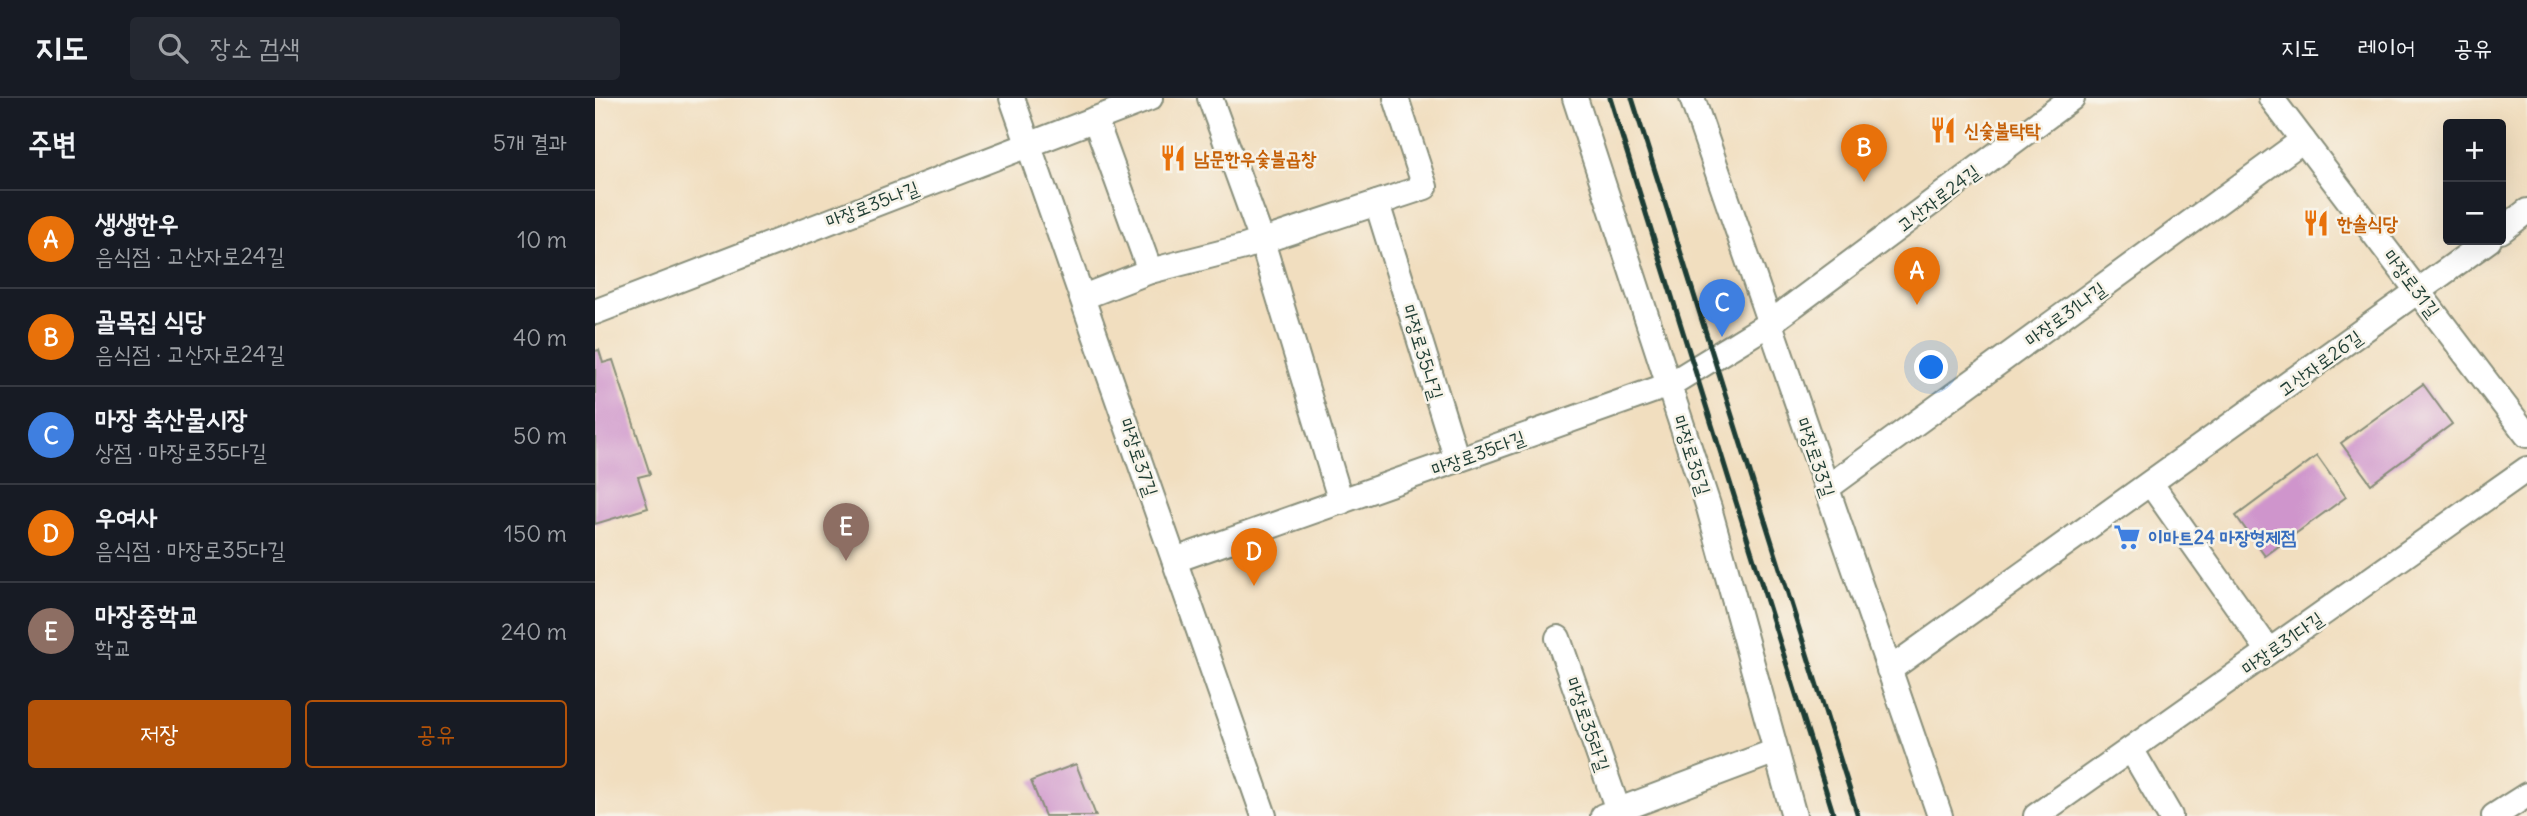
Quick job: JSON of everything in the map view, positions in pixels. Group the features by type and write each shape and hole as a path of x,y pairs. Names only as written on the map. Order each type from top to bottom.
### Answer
{"street":[{"name":"마장로37길","path":"1012,98 1264,816"},
{"name":"마장로35나길","path":"595,312 1150,98"},
{"path":"1210,98 1262,241 1341,502"},
{"path":"1083,297 1150,271 1262,241 1425,187 1396,98"},
{"name":"마장로35길","path":"1575,98 1709,508 1794,816"},
{"name":"고산자로24길","path":"1770,323 2072,98"},
{"name":"마장로31길","path":"2271,98 2527,435"},
{"name":"마장로33길","path":"1694,99 1940,816"},
{"path":"1095,119 1150,271"},
{"name":"마장로31나길","path":"1827,488 2303,140"},
{"name":"마장로35나길","path":"1377,203 1457,460"},
{"path":"2506,227 2527,211"},
{"name":"고산자로26길","path":"1889,670 2482,245"},
{"name":"마장로35다길","path":"1175,560 1669,385 1770,323"},
{"name":"마장로31다길","path":"2036,816 2527,469"},
{"path":"2151,484 2269,652"},
{"name":"마장로35라길","path":"1558,638 1611,813 1776,751"},
{"path":"2131,749 2170,816"},
{"path":"2494,816 2527,796"}],"building":[{"path":"599,350 603,363 613,360 650,474 638,477 648,508 595,524 595,351"},
{"path":"2423,384 2452,424 2371,484 2341,443"},
{"path":"2317,456 2346,497 2265,556 2236,516"},
{"path":"1076,764 1096,816 1045,816 1031,781"}],"railway":[{"path":"1610,98 1834,816"},
{"path":"1632,98 1858,816"}],"place":[{"name":"신숯불탁탁","path":"1943,130"},
{"name":"남문한우숯불곱창","path":"1173,158"},
{"name":"골목집 식당","path":"1864,182"},
{"name":"한솔식당","path":"2316,223"},
{"name":"생생한우","path":"1917,305"},
{"name":"마장 축산물시장","path":"1722,337"},
{"name":"이마트24 마장형제점","path":"2127,537"},
{"name":"마장중학교","path":"846,561"},
{"name":"우여사","path":"1254,586"}]}
